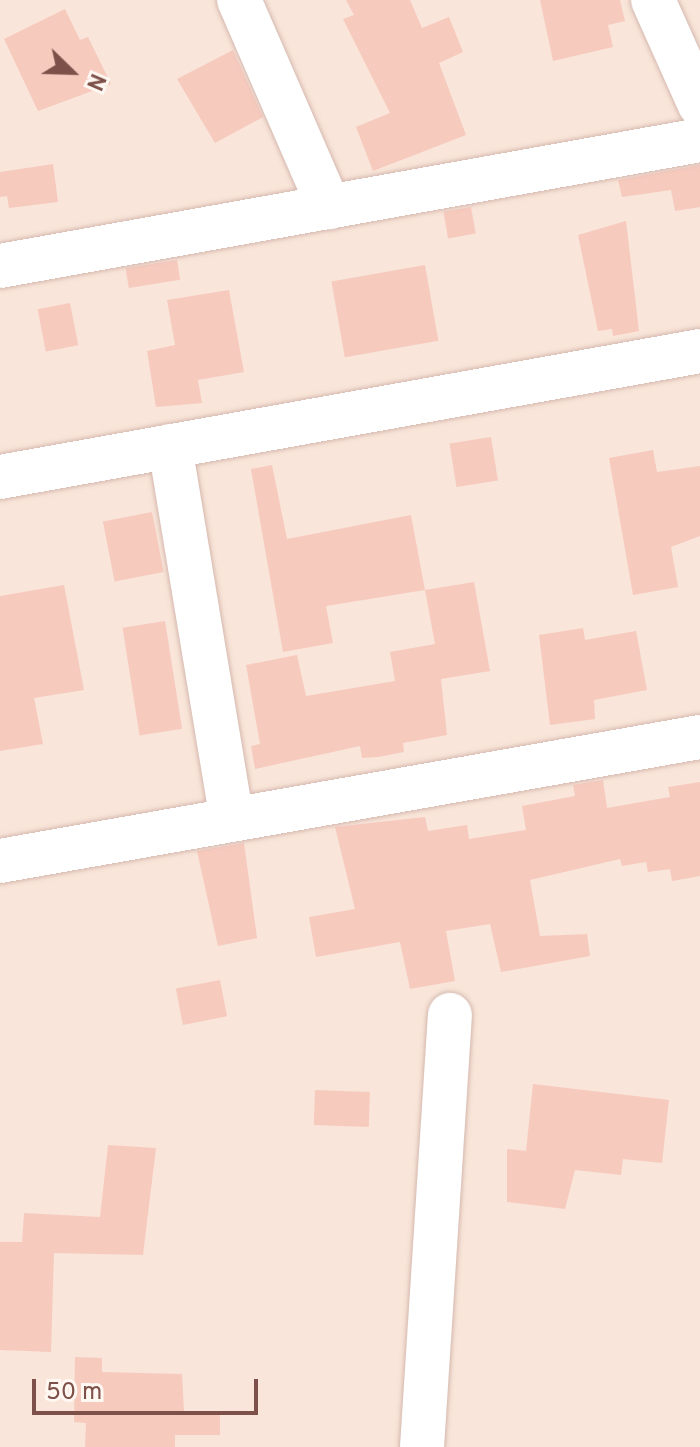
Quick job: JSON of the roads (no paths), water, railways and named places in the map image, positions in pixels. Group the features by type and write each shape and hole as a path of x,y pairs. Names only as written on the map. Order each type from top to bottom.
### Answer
{"street":[{"path":"239,0 329,207"},
{"path":"653,0 700,105"},
{"path":"0,266 700,140"},
{"path":"0,477 700,351"},
{"path":"170,446 232,819"},
{"path":"0,861 700,737"},
{"path":"422,1447 450,1015"}]}
